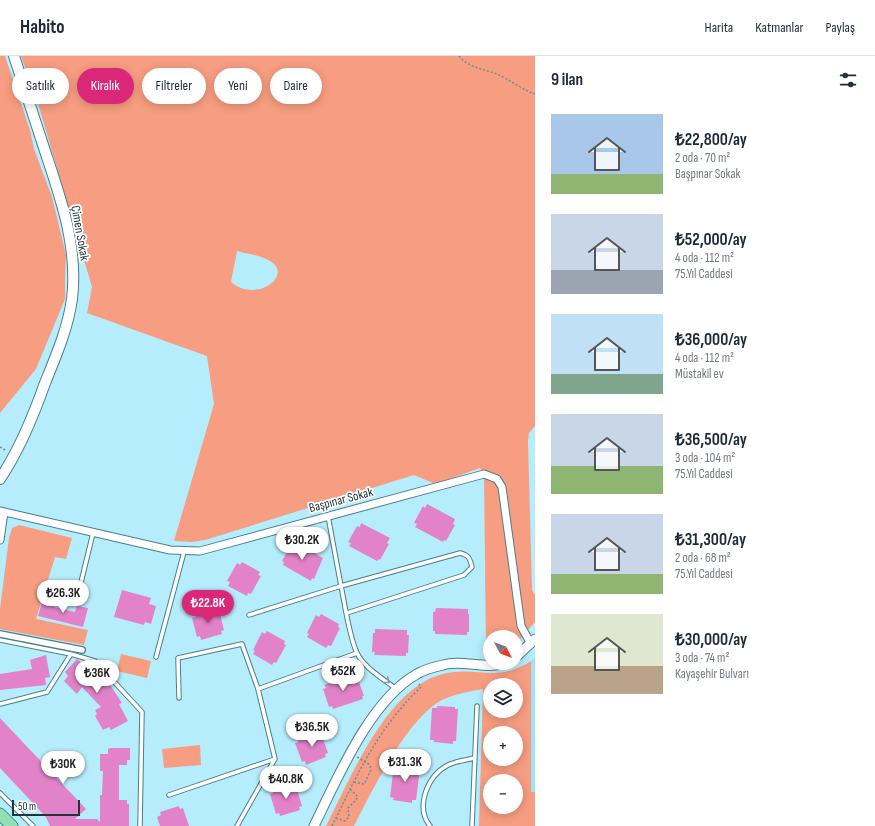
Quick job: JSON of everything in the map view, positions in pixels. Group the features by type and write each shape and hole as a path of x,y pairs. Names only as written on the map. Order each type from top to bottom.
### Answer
{"main road":[{"name":"Çimen Sokak","path":"0,479 16,455 61,342 69,315 74,276 72,248 62,204 14,56"},
{"path":"0,814 12,826"}],"street":[{"name":"Başpınar Sokak","path":"2,511 94,533 184,552 200,551 484,474 497,479 502,487 520,626 533,641"},
{"path":"0,540 2,511"},
{"path":"0,634 82,650"},
{"path":"523,650 533,641"},
{"path":"314,826 350,753 368,725 397,690 412,677 425,670 444,664 458,662 483,664"}],"lane":[{"path":"328,516 341,586 357,653 363,662 397,690"},
{"path":"76,603 94,533"},
{"path":"156,657 184,552"},
{"path":"249,615 341,586 460,553 466,554 471,560 472,567 464,575 347,613"},
{"path":"0,640 71,654 95,661 142,712 140,826"},
{"path":"179,698 178,658 242,644 258,689 275,759 237,826"},
{"path":"258,689 357,653"},
{"path":"0,704 47,692 71,654"},
{"path":"472,826 477,706"},
{"path":"430,826 424,818 422,808 430,782 437,773 447,765 475,758"},
{"path":"169,795 275,759"},
{"path":"0,793 33,826"}],"path":[{"path":"459,56 462,60 480,70 500,75 535,94"},
{"path":"332,826 364,761 387,724 421,687 412,677"},
{"path":"350,753 371,767 368,778 362,784 354,782"},
{"path":"336,818 345,821 348,817 348,808 356,801 358,797 350,789"}],"shaded area":[{"path":"0,56 5,56 12,77 12,104 21,104 30,130 34,149 52,197 66,255 65,299 36,369 0,413"},
{"path":"21,56 535,56 535,426 529,433 528,441 532,590 535,595 535,622 523,636 523,630 486,630 484,474 480,468 441,482 433,483 414,475 205,540 192,542 174,541 214,404 207,356 87,313 92,287 38,104 69,104 69,68 25,68","holes":["237,251 258,256 270,261 276,267 278,273 275,280 261,289 251,290 241,288 231,282"]},
{"path":"19,525 72,538 66,559 55,557 36,619 88,630 84,645 0,629 0,609 9,538 12,528"},
{"path":"121,654 151,661 147,678 117,671"},
{"path":"535,657 535,792 531,792 531,661"},
{"path":"531,661 531,792 535,792 535,826 479,826 483,689 449,697 431,708 417,721 404,737 381,775 354,826 326,826 372,737 388,715 404,697 423,682 443,674 466,671 497,673 523,670 523,665"},
{"path":"200,745 201,765 164,768 162,749"}],"building":[{"path":"427,504 455,519 453,524 455,525 446,541 444,540 443,542 415,527 417,524 414,523 423,506 425,508"},
{"path":"361,523 390,538 387,543 389,544 380,560 379,559 377,561 349,546 351,543 348,542 357,526 360,527"},
{"path":"295,542 323,558 314,579 312,578 311,581 283,565 284,562 282,561 291,545 293,546"},
{"path":"242,562 260,572 258,575 261,576 251,594 248,593 247,596 228,586 230,582 227,581 237,563 240,565"},
{"path":"122,590 151,598 149,604 156,606 151,624 145,622 144,625 114,617"},
{"path":"43,599 55,601 54,607 75,612 77,606 88,608 83,627 38,616"},
{"path":"215,608 216,611 219,610 224,630 221,631 222,634 201,640 200,636 197,637 192,618 196,617 195,613"},
{"path":"436,608 468,609 469,632 467,632 467,635 435,634 435,631 433,631 433,612 435,612"},
{"path":"321,614 339,624 338,627 340,628 331,646 328,645 326,648 307,637 309,634 307,633 316,615 319,617"},
{"path":"375,629 407,630 407,635 409,635 408,653 406,653 406,656 374,655 375,652 372,652 373,633 375,633"},
{"path":"267,631 285,641 284,644 286,645 276,663 274,662 272,665 253,654 255,651 253,650 262,632 265,634"},
{"path":"46,655 50,677 45,678 46,685 0,690 0,674 32,669 30,660"},
{"path":"77,659 92,672 94,669 107,680 122,703 119,704 128,721 111,730 109,727 103,730 95,716 97,714 95,710 101,707 82,687 77,694 64,681 68,676 65,672"},
{"path":"355,675 364,696 362,696 363,699 333,709 332,706 329,707 323,689 326,688 324,685"},
{"path":"437,706 455,707 455,709 458,709 456,741 453,741 453,744 434,742 434,740 430,740 432,708 437,708"},
{"path":"0,718 86,809 75,819 97,819 100,822 100,795 102,795 103,771 100,771 100,754 108,754 108,749 110,748 130,748 130,760 127,760 127,765 119,765 119,800 127,800 127,804 129,804 129,826 50,826 46,817 0,768"},
{"path":"317,732 318,734 321,733 328,753 325,754 326,757 306,765 305,761 302,762 295,743 299,742 297,739"},
{"path":"399,764 417,766 417,768 420,769 416,800 412,800 412,803 393,800 394,798 390,797 394,765 399,766"},
{"path":"292,784 293,787 296,786 302,806 299,807 300,810 280,816 279,813 276,814 270,794 273,793 272,790"},
{"path":"179,806 180,809 183,808 189,826 160,826 157,817 161,815 160,812"}]}
